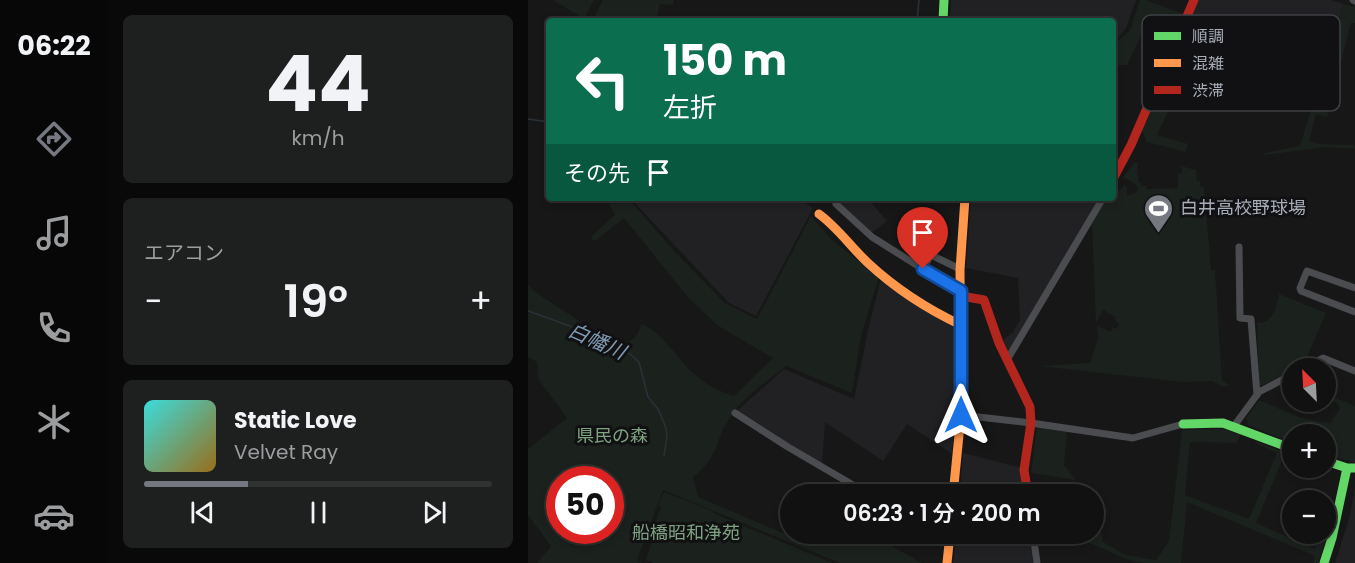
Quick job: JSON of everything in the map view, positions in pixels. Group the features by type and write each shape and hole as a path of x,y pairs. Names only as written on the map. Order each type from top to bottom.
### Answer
{"street":[{"path":"943,18 944,0"},
{"path":"1188,15 1194,0"},
{"path":"1116,173 1146,111"},
{"path":"954,484 961,415 960,269 965,201"},
{"path":"1007,360 1100,201"},
{"path":"836,204 872,237 961,293 984,300 999,343 1029,402 1031,423 1024,470 1026,484"},
{"path":"819,213 834,224 856,252 879,273 947,319 961,325"},
{"path":"1239,247 1240,318 1251,319 1257,395"},
{"path":"923,269 931,255 960,269"},
{"path":"1355,288 1307,271 1300,288 1301,291 1355,312"},
{"path":"1336,363 1355,371"},
{"path":"1234,426 1263,389 1282,380"},
{"path":"735,413 851,484"},
{"path":"961,415 1133,438 1183,424 1223,423 1282,445"},
{"path":"1324,563 1351,468 1336,464"},
{"path":"947,563 949,544"},
{"path":"1034,544 1036,563"}],"shaded area":[{"path":"951,0 1136,0 1126,28 1116,41 1116,18 950,18"},
{"path":"1197,0 1331,0 1343,4 1340,15 1193,15"},
{"path":"633,201 805,201 813,208 756,316 729,303"},
{"path":"837,201 870,201 887,221 871,233"},
{"path":"971,201 1098,201 1007,355 1000,342 1013,332 1020,320 1018,278 966,268"},
{"path":"881,279 954,326 955,416 952,454 907,424 883,461 825,422 822,465 737,411 784,369 854,399"},
{"path":"963,453 1022,468 1024,484 961,484"},
{"path":"1355,488 1355,563 1335,563 1349,519"},
{"path":"956,544 1030,544 1033,563 953,563"}],"green space":[{"path":"553,0 594,0 585,18"},
{"path":"603,0 673,0 673,5 660,4 657,18 594,18"},
{"path":"1140,0 1146,0 1183,14 1142,15 1142,34 1127,65 1116,65 1116,45 1130,30"},
{"path":"1343,4 1355,7 1355,23 1351,23 1340,66 1340,15"},
{"path":"1151,111 1168,111 1157,135 1188,144 1186,152 1147,142 1142,131"},
{"path":"1307,111 1329,111 1327,117 1316,114 1309,141 1320,144 1354,145 1355,149 1326,147 1265,155 1264,153 1300,146 1310,112"},
{"path":"1134,163 1139,163 1137,166 1139,183 1142,186 1146,186 1147,189 1178,188 1178,174 1182,173 1181,166 1196,170 1197,181 1200,181 1201,187 1204,186 1211,270 1215,270 1222,380 1230,386 1222,386 1212,381 1182,382 1039,366 1090,363 1098,339 1097,325 1110,332 1119,324 1115,320 1116,317 1103,310 1096,323 1092,223 1104,201 1116,201 1116,190 1119,191 1124,185 1127,188 1127,194 1136,193 1138,188 1135,184 1123,177"},
{"name":"県民の森","path":"608,201 631,201 677,254 726,304 757,319 811,216 832,240 879,277 861,336 852,393 786,366 735,410 725,425 712,456 693,477 698,497 780,532 780,538 663,490 637,560 643,563 537,563 551,546 550,544 624,544 624,466 546,466 546,539 528,515 528,449 567,418 539,380 537,362 528,357 528,285 580,322 584,335 589,337 610,343 624,343 635,337 642,324 650,328 698,377 712,387 734,396 773,358 717,325 686,295 624,218 595,241 591,239 615,215"},
{"path":"1279,294 1326,313 1306,358 1282,358 1282,376 1259,387 1257,323 1267,321 1275,310"},
{"path":"1336,398 1355,406 1355,462 1336,457 1336,424 1282,424 1282,439 1248,425 1246,418 1259,400 1282,410 1282,412 1330,423 1340,409"},
{"path":"1037,427 1067,431 1064,465 1076,480 1031,473"},
{"path":"1223,429 1241,434 1237,443 1190,442 1185,495 1249,519 1277,453 1255,441 1282,451 1282,461 1256,523 1282,534 1282,542 1187,502 1181,563 1143,563 1126,559 1092,544 1104,543 1126,555 1156,560 1169,541 1182,430"},
{"name":"船橋昭和浄苑","path":"664,492 713,511 713,513 780,541 780,544 787,544 832,563 653,563 646,560 657,526 654,525 661,507 658,505"},
{"path":"794,544 888,544 922,563 840,563"},
{"path":"1287,544 1304,544 1315,549 1317,544 1324,544 1318,563 1313,563 1315,558"}],"waterway":[{"path":"917,18 919,0"},
{"path":"528,119 546,122"},
{"name":"白幡川","path":"528,311 570,326 585,338 630,354 639,362 648,397 658,409 666,428 664,456"}],"traffic: fast":[{"path":"943,18 944,0"},
{"path":"1183,424 1223,423 1282,445"},
{"path":"1336,464 1355,468"},
{"path":"1324,563 1332,538 1347,468"}],"traffic: slow":[{"path":"954,484 961,415 960,270 965,201"},
{"path":"819,214 868,263 901,290 961,325"},
{"path":"947,563 949,544"}],"traffic: jam":[{"path":"1187,15 1194,0"},
{"path":"1116,173 1146,111"},
{"path":"961,296 984,300 999,343 1030,407 1031,423 1024,470 1026,484"}],"place":[{"name":"白井高校野球場","path":"1159,234"}],"route":[{"path":"923,269 961,291 961,415"}]}
